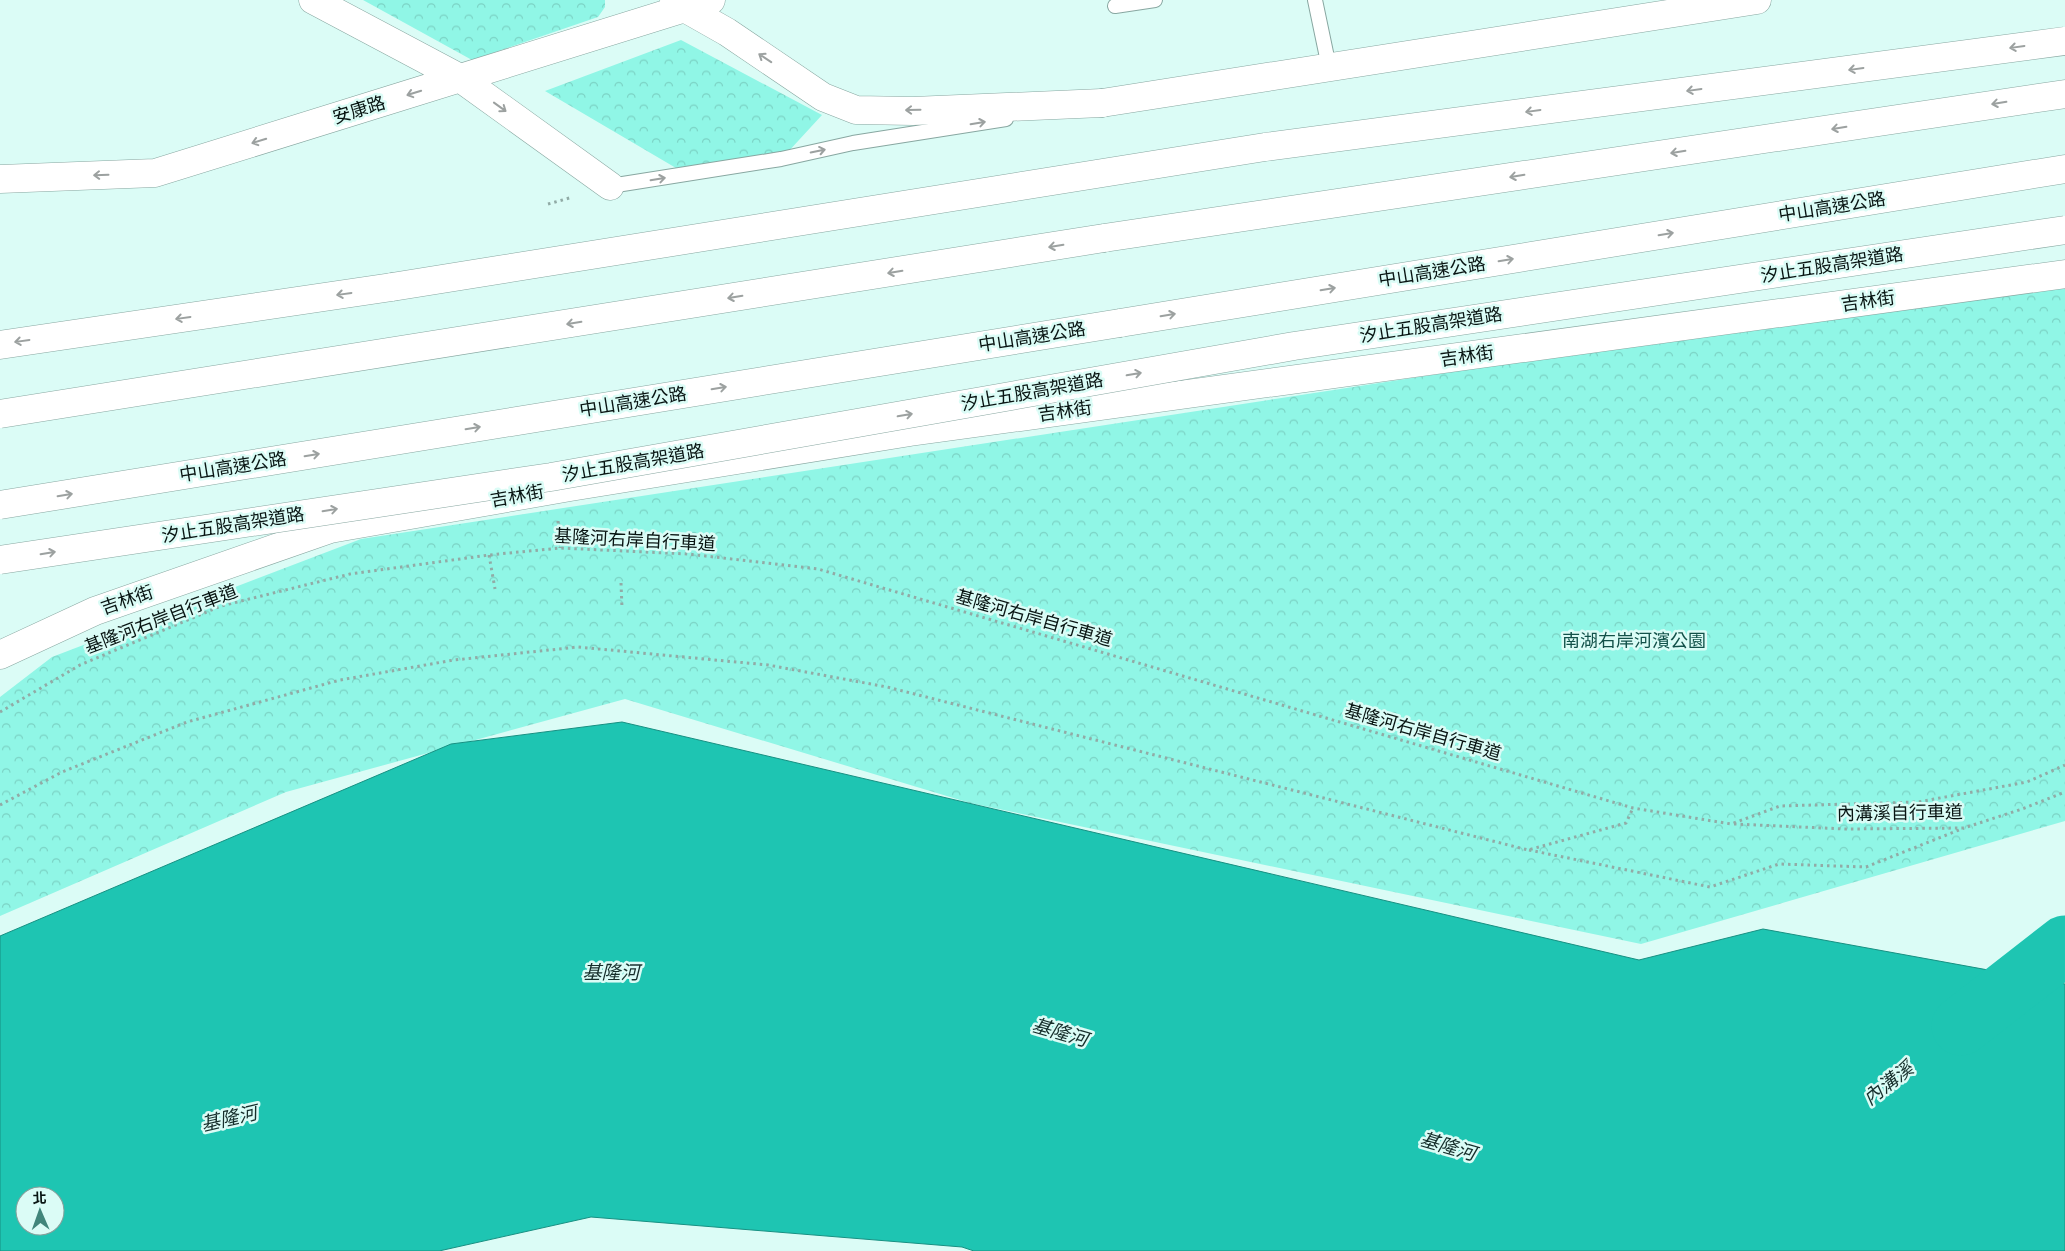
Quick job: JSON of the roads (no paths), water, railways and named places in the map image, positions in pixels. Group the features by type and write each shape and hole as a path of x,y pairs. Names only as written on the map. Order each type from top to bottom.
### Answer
{"main road":[{"path":"313,0 460,78 610,186"},
{"name":"安康路","path":"0,179 155,173 460,78 678,5 711,0"},
{"path":"678,5 727,32 823,97 856,110 913,111 1102,104 1757,0"},
{"path":"0,344 402,286 1265,147 2065,41"},
{"path":"0,414 1104,238 2065,94"},
{"name":"中山高速公路","path":"0,505 2065,169"},
{"name":"汐止五股高架道路","path":"0,560 551,477 1294,346 2065,230"},
{"name":"吉林街","path":"0,656 95,611 330,529 570,487 910,432 2065,274"}],"lane":[{"path":"1114,6 1155,0"},
{"path":"1315,0 1329,67"},
{"path":"610,186 781,159 853,143 1102,104"}],"water":[{"name":"基隆河","path":"622,722 1639,960 1763,929 2065,984 2065,1251 974,1251 962,1247 591,1217 439,1251 0,1251 0,936 451,744"}],"waterway":[{"name":"內溝溪","path":"1961,1026 2065,945"}],"park label":[{"name":"南湖右岸河濱公園","path":"1634,641"}]}
